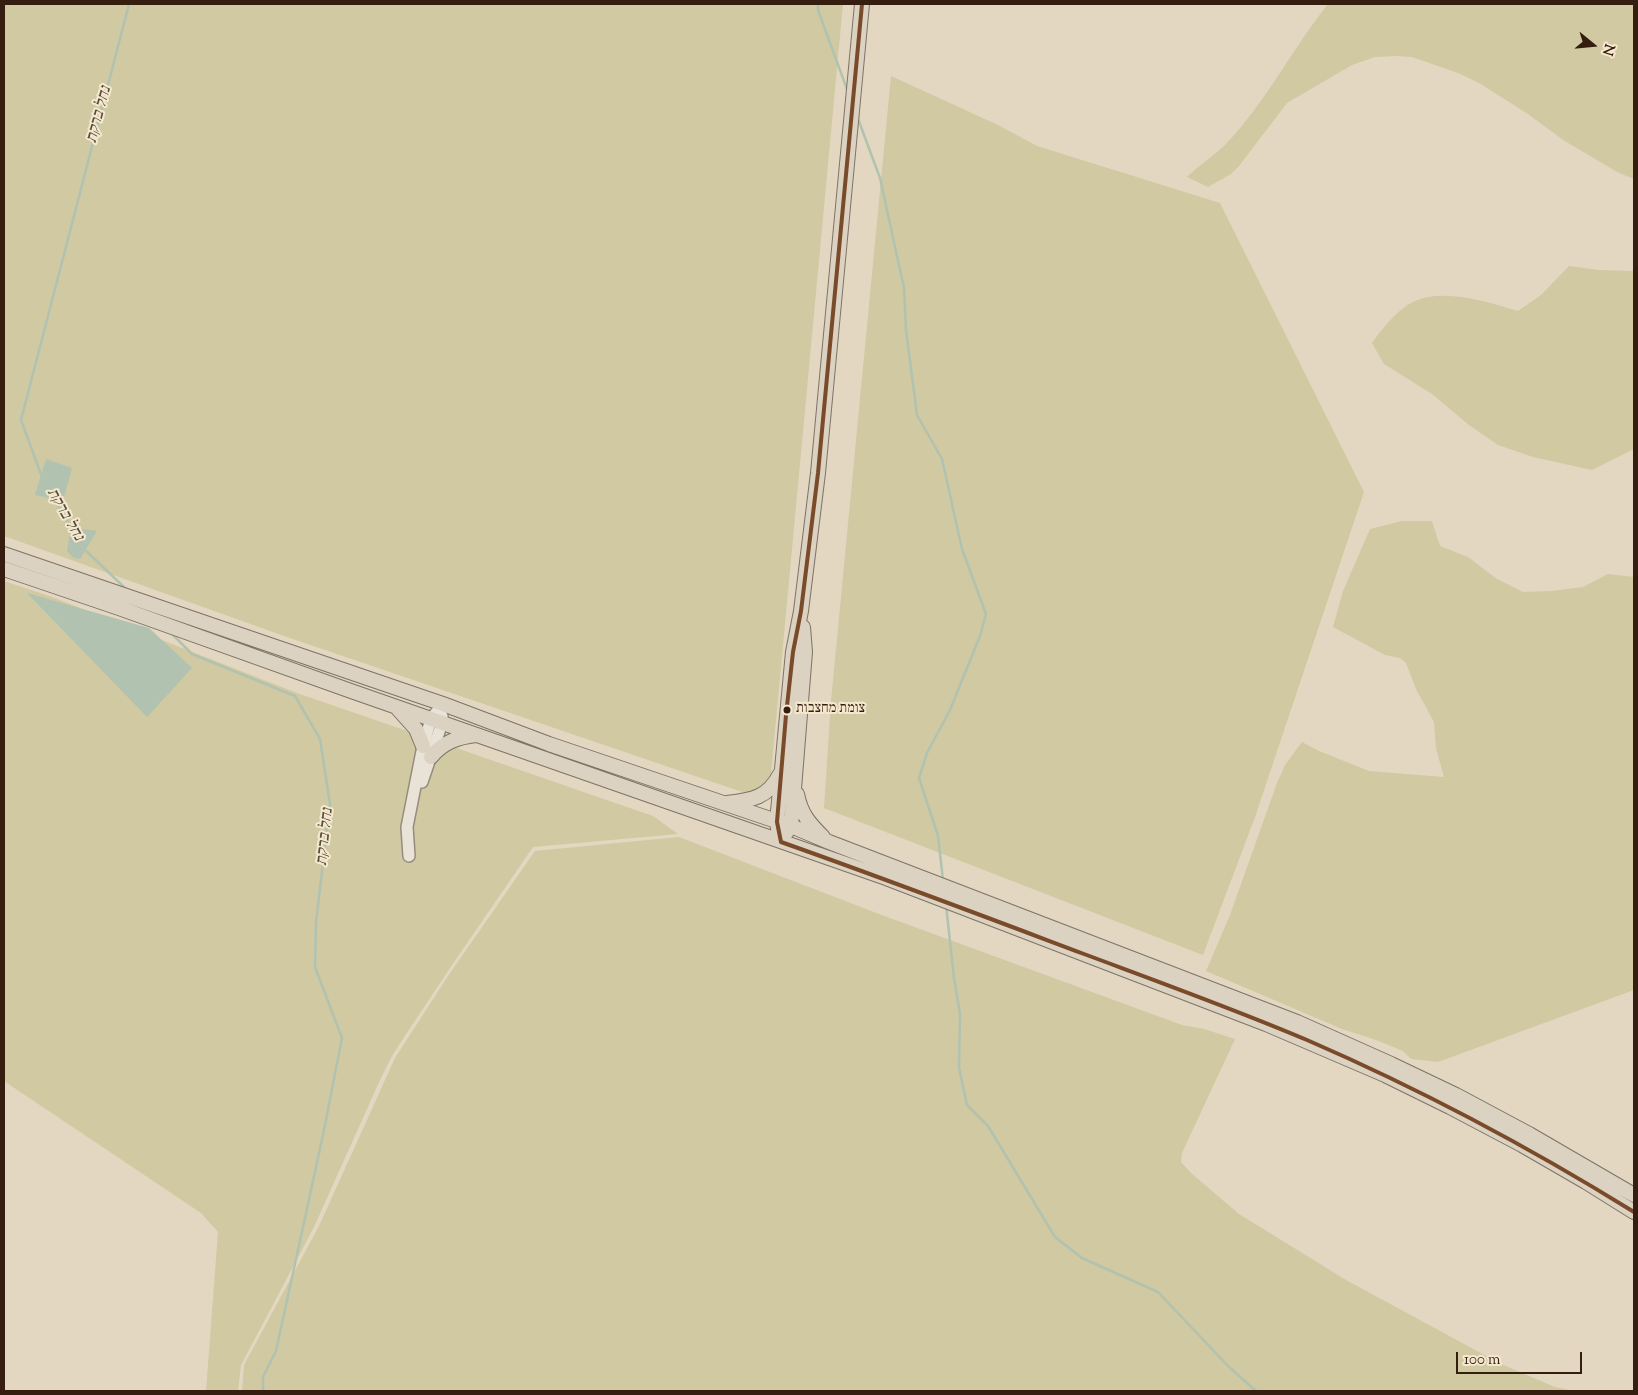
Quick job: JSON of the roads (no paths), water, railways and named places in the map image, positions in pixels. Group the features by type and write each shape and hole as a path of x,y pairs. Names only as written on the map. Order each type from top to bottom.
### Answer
{"main road":[{"path":"781,842 791,826 788,772 793,652 801,611 818,473 862,4"},
{"path":"4,554 443,704 549,744 791,826 1297,1022 1456,1095 1529,1134 1634,1195"},
{"path":"4,569 129,611 396,707 886,878 1307,1040 1450,1107 1554,1163 1634,1212"},
{"path":"396,707 416,730 427,752 450,741 478,735"},
{"path":"724,803 758,796 773,788 788,772"},
{"path":"781,842 777,822 788,772"},
{"path":"788,772 800,808 813,827 829,842"}],"street":[{"path":"409,856 407,836 409,816 436,721 443,704"}],"waterway":[{"name":"נחל ברקת","path":"42,477 21,420 129,4"},
{"path":"818,4 818,10 848,92"},
{"path":"857,116 880,178 904,288 906,330 917,415 942,459 962,549 986,614 980,636 950,710 927,753 919,778 938,836 943,880"},
{"name":"נחל ברקת","path":"53,497 72,529"},
{"name":"נחל ברקת","path":"84,549 125,588"},
{"path":"170,632 192,654 295,696 320,739 330,804 316,922 315,967 342,1038 276,1351 263,1377 263,1391"},
{"path":"946,905 960,1014 959,1068 967,1105 988,1126 1055,1237 1082,1258 1158,1292 1229,1367 1256,1391"}],"place":[{"name":"צומת מחצבות","path":"787,710"}]}
